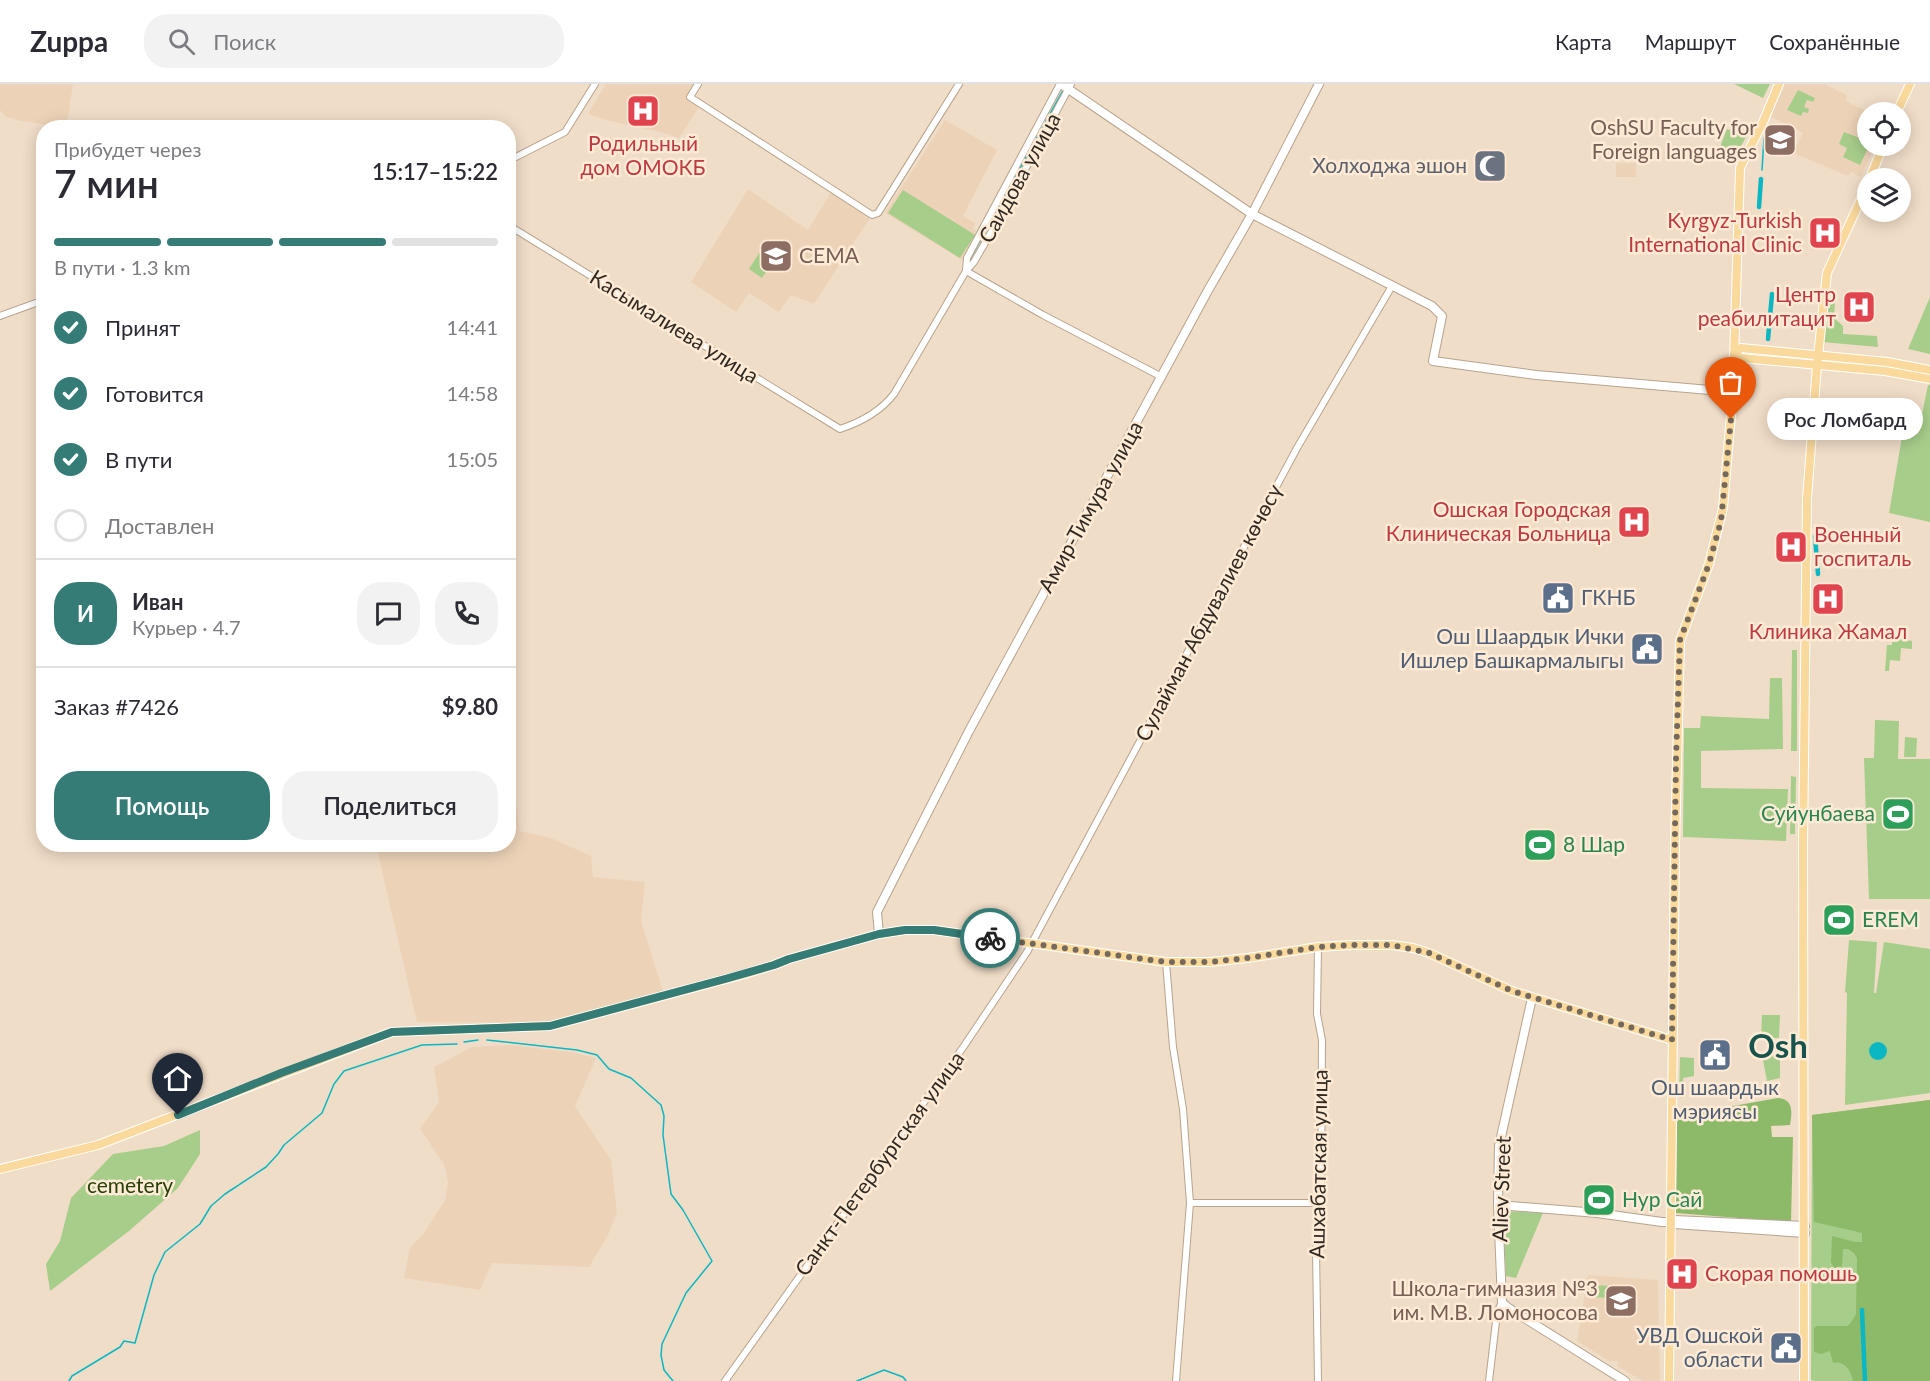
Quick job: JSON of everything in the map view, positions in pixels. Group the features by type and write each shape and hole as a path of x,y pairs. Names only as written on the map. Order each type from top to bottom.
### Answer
{"main road":[{"name":"Амир-Тимура улица","path":"879,934 877,912 886,891 975,721 1206,294 1252,214 1319,84"},
{"path":"1669,1381 1672,1040 1680,640 1709,564 1721,521 1733,392 1740,168 1779,84"},
{"path":"1902,102 1910,84"},
{"path":"1065,85 1252,214 1432,306 1442,316 1434,361 1536,375 1733,392"},
{"path":"1804,1381 1803,846 1807,499 1817,365 1827,273 1857,208"},
{"path":"1734,354 1741,348 1887,362 1930,379"},
{"path":"1734,354 1741,358 1817,365 1930,370"},
{"path":"0,1169 98,1146 392,1032 550,1026 706,985 879,934 905,930 926,930 1166,962 1210,962 1318,947 1352,945 1392,945 1413,948 1512,991 1672,1040"},
{"name":"Aliev Street","path":"1502,1302 1498,1205 1499,1146 1532,998"},
{"path":"1498,1205 1597,1213 1662,1222 1677,1219 1805,1229"},
{"path":"1502,1302 1625,1381"}],"street":[{"path":"516,157 565,132 595,84"},
{"path":"698,84 690,97 872,215 878,213 959,84"},
{"name":"Саидова улица","path":"840,429 856,424 884,407 894,394 993,229 1065,85"},
{"name":"Касымалиева улица","path":"516,230 840,429"},
{"path":"966,271 1043,315 1162,377"},
{"name":"Сулайман Абдувалиев көчөсү","path":"1031,943 1086,845 1297,448 1392,286"},
{"path":"0,316 36,303"},
{"name":"Санкт-Петербургская улица","path":"725,1381 971,1036 1031,943"},
{"name":"Ашхабатская улица","path":"1318,947 1317,1014 1322,1040 1321,1203 1316,1249 1318,1381"},
{"path":"1166,962 1173,1047 1183,1108 1190,1203 1176,1381"},
{"path":"1190,1203 1321,1203"},
{"name":"Aliev Street","path":"1488,1381 1497,1313 1502,1302"}],"shaded area":[{"path":"0,84 73,84 66,120 36,120 36,123 5,116 0,110"},
{"name":"Родильный дом ОМОКБ","path":"606,84 695,84 686,98 699,107 679,138 588,114"},
{"path":"1784,84 1825,84 1847,95 1846,101 1857,106 1857,156 1870,156 1865,168 1857,168 1857,175 1852,172 1848,176 1793,153 1803,133 1769,116"},
{"path":"945,120 997,150 963,216 975,223 973,229 979,233 962,260 885,213"},
{"path":"1616,163 1636,163 1636,177 1616,177"},
{"name":"СЕМА","path":"748,189 808,230 833,189 872,215 814,304 791,295 779,312 749,293 736,312 691,282"},
{"path":"516,802 520,831 551,838 591,856 593,877 645,882 641,921 663,991 553,1023 417,1022 378,852 516,852"},
{"path":"510,1045 571,1052 596,1058 575,1106 611,1160 617,1213 608,1235 589,1267 492,1263 480,1290 404,1278 410,1248 424,1233 445,1200 448,1182 444,1164 420,1129 439,1102 434,1067 472,1047"},
{"path":"1588,1275 1658,1280 1660,1381 1643,1381 1617,1366 1618,1361 1609,1361 1577,1341"}],"green space":[{"path":"1734,84 1770,84 1763,98"},
{"path":"1798,90 1815,98 1813,102 1807,100 1804,107 1809,109 1808,113 1803,112 1801,116 1787,110"},
{"path":"1727,129 1746,137 1733,161 1720,159 1721,144"},
{"path":"1844,132 1857,137 1857,156 1864,156 1860,165 1843,157 1847,148 1839,144"},
{"path":"903,190 975,235 960,258 888,213"},
{"path":"763,247 776,257 762,278 749,269"},
{"path":"1930,297 1930,354 1908,349"},
{"path":"1827,300 1835,301 1834,318 1843,326 1843,334 1877,336 1878,347 1822,342"},
{"path":"1928,385 1930,385 1930,522 1889,513 1903,431 1918,434"},
{"path":"1898,639 1912,641 1912,649 1901,648 1900,661 1890,660 1889,671 1885,671 1887,645 1898,642"},
{"path":"1792,650 1797,650 1797,751 1791,751"},
{"path":"1770,678 1782,678 1783,749 1701,751 1701,788 1788,789 1786,841 1683,837 1684,728 1700,728 1701,716 1769,719"},
{"name":"Суйунбаева","path":"1875,720 1899,721 1898,759 1930,759 1930,899 1869,899 1864,758 1874,758"},
{"path":"1905,737 1917,738 1916,757 1904,757"},
{"path":"1791,776 1796,777 1795,834 1790,834"},
{"path":"1849,940 1877,942 1874,993 1876,993 1884,942 1930,949 1930,1093 1845,1105 1847,993 1845,992"},
{"path":"1762,1015 1780,1015 1779,1038 1761,1038"},
{"path":"1780,1054 1780,1078 1767,1081 1762,1055"},
{"path":"1680,1057 1694,1058 1694,1076 1683,1078 1686,1097 1679,1098"},
{"path":"1778,1098 1787,1101 1791,1107 1790,1125 1771,1126 1772,1137 1793,1137 1791,1222 1676,1213 1677,1116"},
{"path":"1930,1100 1930,1381 1811,1380 1812,1115"},
{"path":"1930,1100 1930,1381 1853,1381 1847,1367 1841,1363 1833,1363 1830,1351 1821,1354 1814,1352 1814,1328 1817,1326 1847,1326 1856,1314 1857,1258 1848,1249 1843,1249 1842,1266 1834,1268 1831,1262 1832,1236 1862,1242 1862,1233 1814,1222 1812,1115"},
{"name":"cemetery","path":"200,1130 200,1154 178,1188 129,1231 50,1291 46,1264 60,1241 71,1198 113,1154 164,1146"},
{"path":"1503,1211 1543,1213 1516,1278 1506,1276"},
{"path":"1589,1285 1612,1286 1611,1298 1589,1297"}],"water":[{"path":"1878,1042 1886,1047 1887,1051 1882,1059 1878,1060 1870,1055 1869,1051 1874,1043"}],"waterway":[{"path":"970,259 1062,92"},
{"path":"1766,134 1770,125"},
{"path":"1762,170 1764,138"},
{"path":"1759,207 1761,179"},
{"path":"1768,339 1772,294"},
{"path":"1815,536 1818,574"},
{"path":"464,1042 478,1040"},
{"path":"487,1040 577,1050 597,1055 609,1069 631,1078 661,1105 671,1194 683,1210 712,1261 686,1293 662,1344 661,1355 664,1370 673,1381"},
{"path":"69,1381 72,1376 120,1347 124,1341 135,1343 154,1275 165,1252 200,1224 211,1206 266,1167 284,1145 322,1113 334,1084 344,1071 422,1045 457,1044"},
{"path":"1862,1310 1865,1381"},
{"path":"857,1381 884,1370 903,1377 906,1381"}],"way so far":[{"path":"990,938 1166,962 1210,962 1318,947 1352,945 1392,945 1413,948 1512,991 1672,1040 1680,640 1709,564 1721,521 1731,419"}],"place":[{"name":"Родильный дом ОМОКБ","path":"643,111"},
{"name":"OshSU Faculty for Foreign languages","path":"1780,140"},
{"name":"Холходжа эшон","path":"1490,166"},
{"name":"Kyrgyz-Turkish International Clinic","path":"1825,233"},
{"name":"СЕМА","path":"776,256"},
{"name":"Центр реабилитацит","path":"1859,307"},
{"name":"Рос Ломбард","path":"1731,419"},
{"name":"Ошская Городская Клиническая Больница","path":"1634,522"},
{"name":"Военный госпиталь","path":"1791,547"},
{"name":"ГКНБ","path":"1558,598"},
{"name":"Клиника Жамал","path":"1828,599"},
{"name":"Ош Шаардык Ички Ишлер Башкармалыгы","path":"1647,649"},
{"name":"Суйунбаева","path":"1898,814"},
{"name":"8 Шар","path":"1540,845"},
{"name":"EREM","path":"1839,920"},
{"name":"Ош шаардык мэриясы","path":"1715,1055"},
{"name":"Нур Сай","path":"1599,1200"},
{"name":"Скорая помошь","path":"1682,1274"},
{"name":"Школа-гимназия №3 им. М.В. Ломоносова","path":"1621,1301"},
{"name":"УВД Ошской области","path":"1786,1348"}],"district":[{"name":"Osh","path":"1778,1046"}],"route":[{"path":"178,1115 281,1073 392,1032 550,1026 894,931 934,930 990,938"}]}
